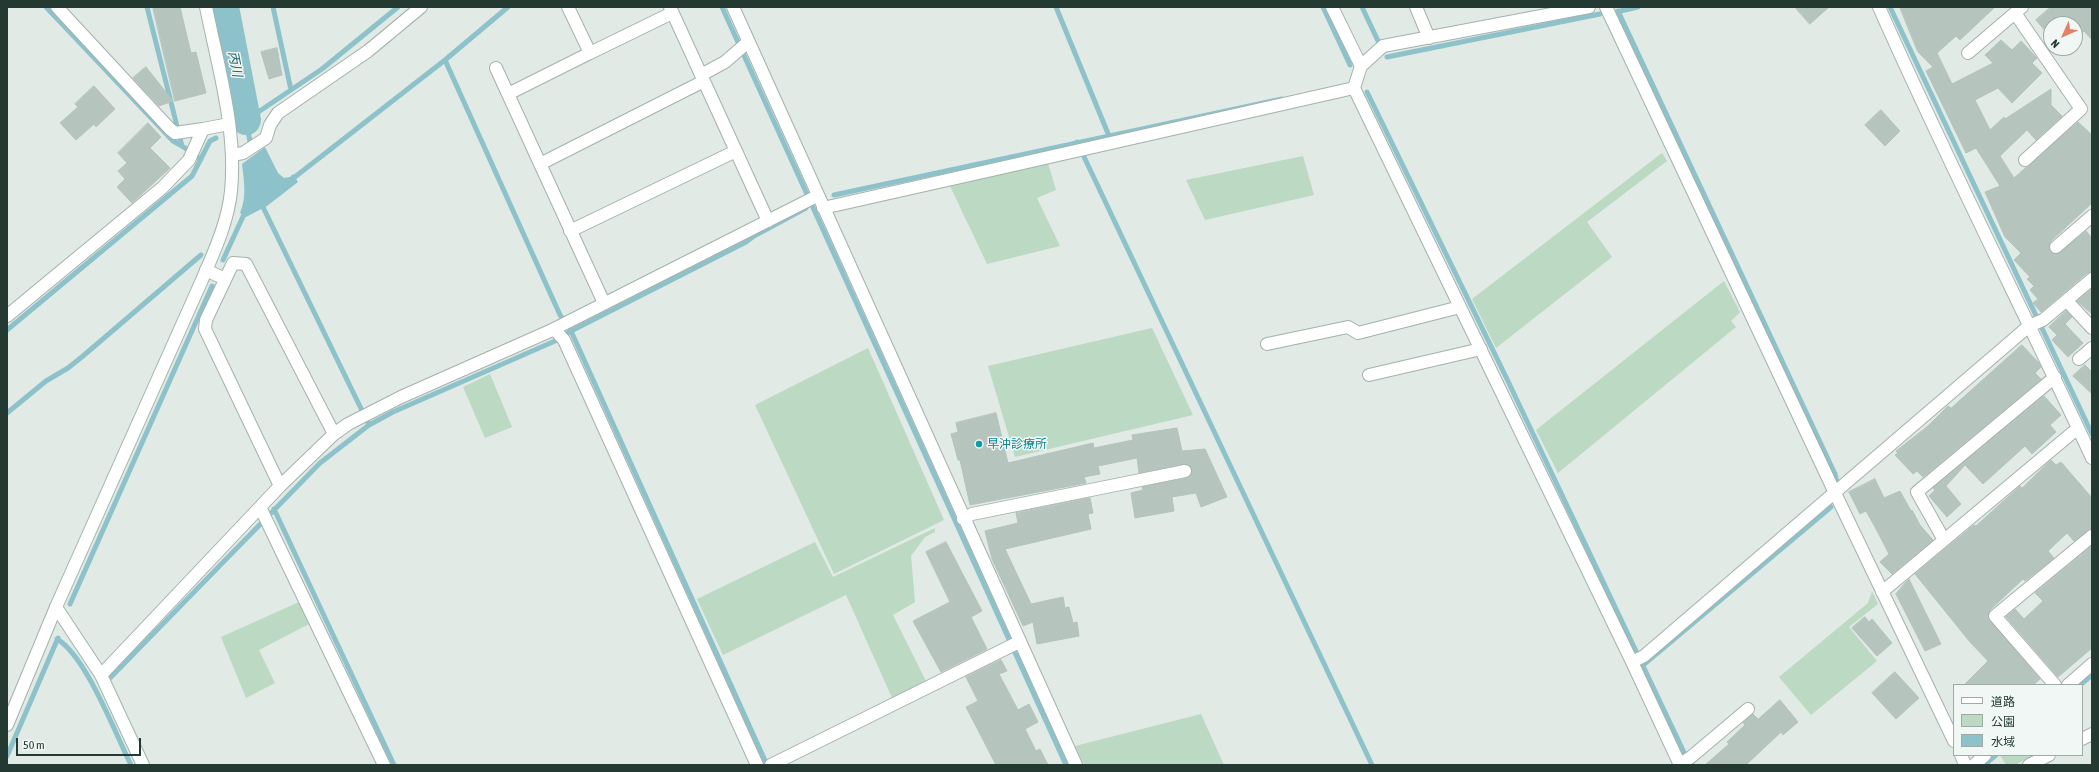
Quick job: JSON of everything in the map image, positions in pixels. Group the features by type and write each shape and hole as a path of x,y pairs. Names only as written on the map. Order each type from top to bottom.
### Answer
{"street":[{"path":"57,7 178,133 229,124"},
{"path":"7,725 56,607 217,245 227,209 238,154 229,124 206,7"},
{"path":"238,154 260,144 269,133 270,125 278,113 368,51 421,7"},
{"path":"568,7 590,53"},
{"path":"733,7 816,196 823,208 963,519 1014,644 1076,765"},
{"path":"1332,7 1361,66"},
{"path":"1416,7 1429,38"},
{"path":"1589,7 1383,46 1361,66 1354,88 1460,307 1637,660 1684,762 1748,709"},
{"path":"1606,7 1835,493 1885,589 1953,739"},
{"path":"1878,7 1918,95 2036,324 2055,377 2092,458"},
{"path":"508,94 671,10 768,220"},
{"path":"1968,53 2019,10 2082,109 2025,160"},
{"path":"540,164 703,78 725,62 748,42"},
{"path":"496,68 604,303"},
{"path":"823,208 1081,149 1148,136 1354,88"},
{"path":"7,316 162,188 189,160 203,129"},
{"path":"570,231 736,151"},
{"path":"101,675 264,514 280,486 334,434 364,415 561,329 604,303 816,196"},
{"path":"2056,247 2092,216"},
{"path":"280,486 205,329 206,320 233,263 246,264 334,434"},
{"path":"206,270 225,279"},
{"path":"1637,660 2036,324 2067,301 2092,279"},
{"path":"2067,301 2092,328"},
{"path":"1267,344 1348,328 1358,333 1460,307"},
{"path":"561,329 756,765"},
{"path":"2079,359 2092,348"},
{"path":"1369,375 1481,349"},
{"path":"1944,540 1917,492 2055,377"},
{"path":"1885,589 2078,428"},
{"path":"963,519 972,514 1185,471"},
{"path":"264,514 384,765"},
{"path":"2054,684 1995,616 2092,536"},
{"path":"56,607 101,675 143,765"},
{"path":"772,764 1014,644"},
{"path":"2069,684 2092,664"},
{"path":"1961,756 1971,765 1984,756"},
{"path":"2029,765 2047,756"}],"green space":[{"path":"1662,153 1667,161 1587,222 1612,257 1496,348 1472,299"},
{"path":"1303,156 1314,195 1205,220 1186,180"},
{"path":"1048,163 1056,190 1037,198 1060,246 987,264 950,186"},
{"path":"1724,281 1740,312 1731,321 1736,327 1558,473 1536,430"},
{"path":"1152,328 1193,415 1015,457 988,366"},
{"path":"868,348 944,520 834,574 755,405"},
{"path":"490,374 512,427 485,438 463,387"},
{"path":"935,528 935,532 925,537 911,556 915,602 893,615 927,683 893,700 846,595 723,655 697,599 815,542 833,577"},
{"path":"1872,591 1878,604 1849,627 1877,661 1811,715 1779,677 1868,603"},
{"path":"299,602 309,624 259,650 275,683 246,698 221,637"},
{"path":"1201,714 1224,765 1084,765 1075,746"},
{"path":"2001,756 2032,756 2015,765 2006,765"}],"water":[{"path":"265,147 278,173 284,178 290,177 293,174 298,182 267,206 246,217 240,213 244,201 242,164"}],"building":[{"path":"153,7 180,7 191,53 196,52 206,93 175,101"},
{"path":"1795,7 1829,7 1810,24"},
{"path":"1900,7 1995,7 1960,40 1956,36 1937,53 1952,84 1993,63 1985,55 2001,40 2012,50 2021,41 2037,58 2032,63 2042,73 2012,103 1998,88 1975,100 1990,130 2004,117 2005,119 2051,89 2051,105 2062,116 2036,140 2027,130 2000,156 2014,178 2078,122 2092,135 2092,203 2051,241 2049,248 2051,252 2058,254 2086,231 2092,238 2092,272 2087,273 2041,312 2033,303 2038,299 2030,290 2034,286 2027,279 2030,277 2014,260 2021,253 2005,237 1985,192 2000,186 1976,148 1966,153 1926,71 1933,67 1918,52"},
{"path":"2051,7 2092,7 2092,40 2084,31 2083,32 2083,16 2043,16 2043,28 2036,20"},
{"path":"277,48 282,75 269,79 261,52"},
{"path":"146,67 173,101 159,106 133,78"},
{"path":"94,86 115,109 96,127 94,124 76,140 60,123 78,107 75,104"},
{"path":"1881,110 1900,131 1885,146 1865,125"},
{"path":"148,123 161,137 150,148 170,168 132,203 117,187 125,179 118,171 127,163 118,153"},
{"path":"2092,289 2092,314 2077,301"},
{"path":"2066,311 2072,317 2065,324 2083,343 2068,357 2052,340 2057,335 2049,327"},
{"path":"2022,345 2041,367 2035,373 2041,379 1923,477 1917,471 1913,474 1895,455 1898,453 1896,451 1928,426 1948,406 1951,408"},
{"path":"2085,365 2092,372 2092,394 2073,376"},
{"path":"2044,396 2061,415 2050,425 2056,432 2032,454 2025,446 1983,484 1965,465 1946,486 1961,504 1947,517 1929,496 1935,490 1933,488"},
{"path":"996,413 1008,463 1093,443 1094,448 1133,440 1132,435 1177,428 1182,451 1205,449 1227,497 1201,507 1196,493 1172,497 1174,511 1135,518 1131,493 1143,490 1142,487 1187,478 1190,476 1192,470 1190,466 1184,464 1139,473 1137,458 1098,466 1100,474 1084,477 1086,483 970,505 960,460 958,460 951,434 958,432 956,423"},
{"path":"2051,460 2056,465 2061,462 2092,498 2092,529 2074,541 2067,533 2048,551 2054,558 2025,581 2023,579 1990,610 1988,617 2040,679 2034,684 1965,684 1988,661 1970,642 1915,574 1974,525 1976,526 2020,486 2022,488"},
{"path":"1875,479 1884,498 1900,491 1920,525 1933,540 1892,574 1880,562 1889,554 1875,527 1866,511 1860,514 1849,492"},
{"path":"1090,498 1093,513 1088,514 1091,529 1005,549 1031,604 1063,597 1065,608 1069,607 1073,623 1077,622 1079,636 1037,644 1033,622 1023,626 992,559 985,531 1018,523 1016,513"},
{"path":"946,542 982,611 971,617 987,649 941,672 913,621 950,602 926,552"},
{"path":"2092,546 2092,648 2058,677 2006,617 2015,609 2024,619 2043,601 2035,593"},
{"path":"1909,579 1941,644 1925,651 1896,594"},
{"path":"1865,617 1869,622 1872,619 1892,643 1877,656 1852,628"},
{"path":"1001,660 1007,671 999,674 1018,710 1029,704 1038,722 1025,729 1036,751 1040,749 1048,765 996,765 966,707 978,701 966,677"},
{"path":"1895,672 1919,698 1896,719 1872,693"},
{"path":"1780,700 1798,722 1783,735 1781,732 1746,765 1705,765 1729,744 1727,742 1745,725 1743,723 1753,714 1758,719"}],"waterway":[{"path":"46,7 173,141 182,146"},
{"path":"147,7 182,146 201,159"},
{"name":"丙川","path":"224,7 246,120"},
{"path":"273,7 291,90"},
{"path":"242,123 322,69 398,7"},
{"path":"291,180 445,60 508,7"},
{"path":"722,7 1066,765"},
{"path":"1056,7 1109,136"},
{"path":"1323,7 1350,65"},
{"path":"1362,7 1378,41"},
{"path":"1616,12 1638,7"},
{"path":"1890,7 2092,434"},
{"path":"1618,11 1835,474 1837,482"},
{"path":"1387,57 1600,14"},
{"path":"445,60 560,315 571,331 767,765"},
{"path":"1367,92 1506,377 1690,765"},
{"path":"834,195 1282,99"},
{"path":"246,120 251,147"},
{"path":"7,330 192,176 210,141 216,138"},
{"path":"1077,142 1372,765"},
{"path":"261,203 369,425"},
{"path":"111,677 320,463 369,425 393,412 555,341 571,331 746,242 754,236 806,208"},
{"path":"223,260 246,210"},
{"path":"7,413 46,381 68,368 83,356 201,255"},
{"path":"70,604 212,286"},
{"path":"1642,666 1831,507"},
{"path":"274,509 394,765"},
{"path":"7,756 58,638"},
{"path":"57,639 68,648 79,661 89,678 131,765"},
{"path":"2081,684 2092,675"},
{"path":"1984,765 1995,756"}],"place":[{"name":"早沖診療所","path":"979,444"}]}
